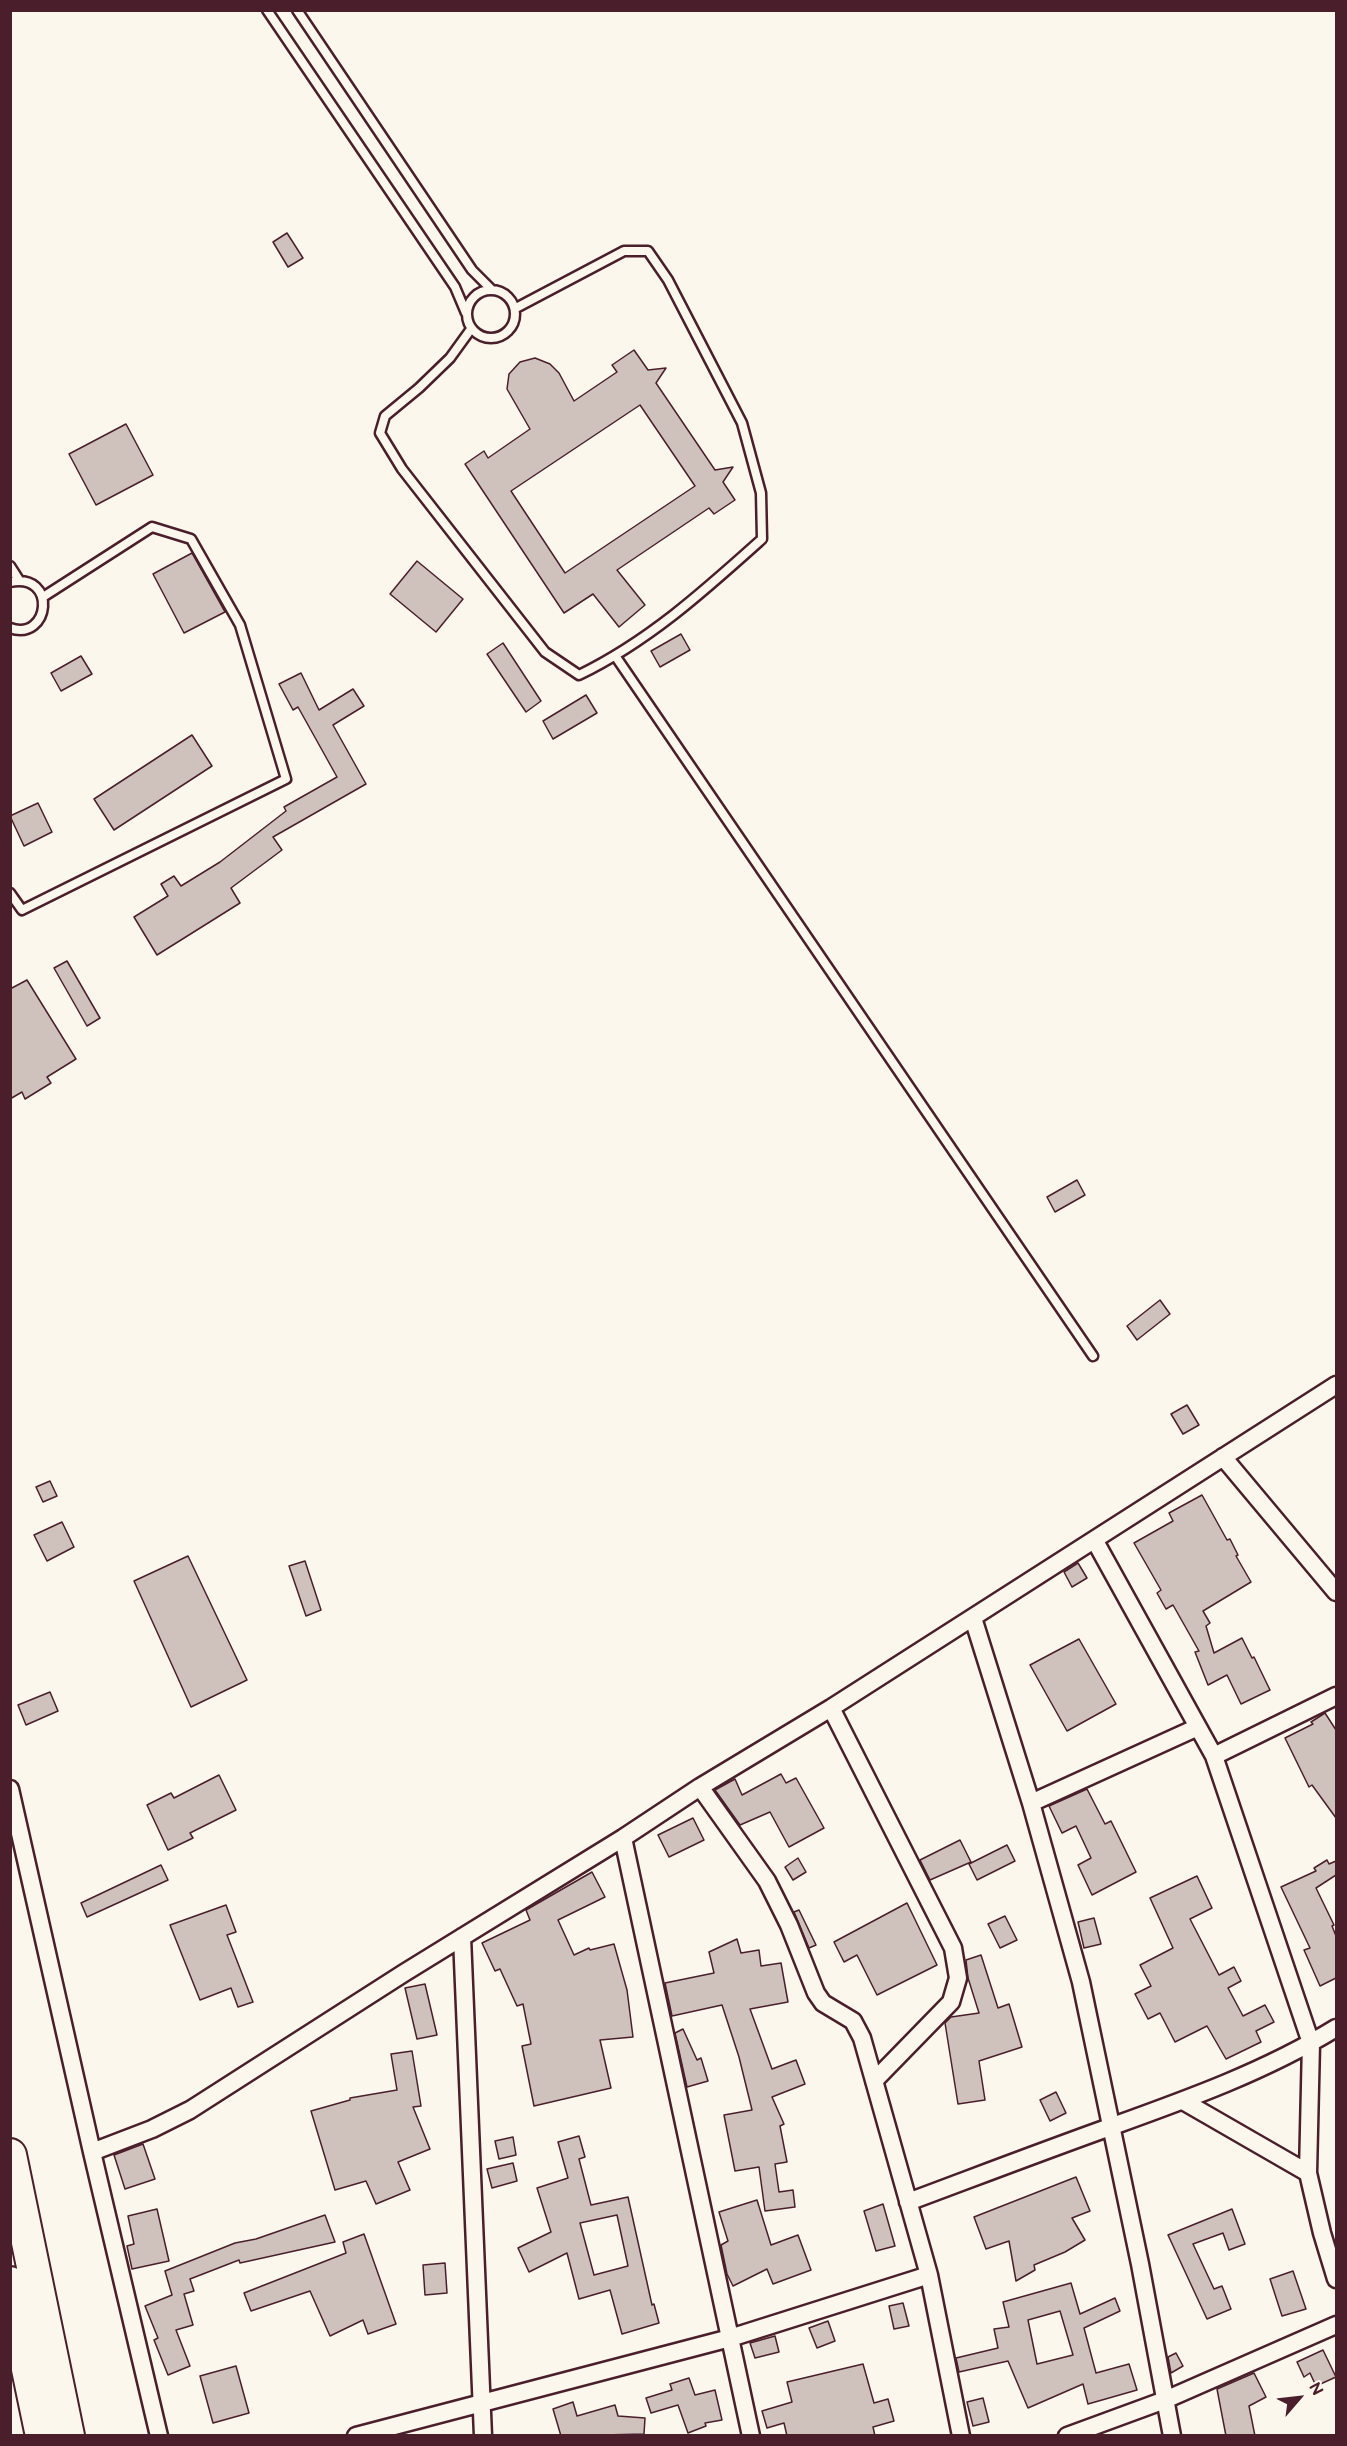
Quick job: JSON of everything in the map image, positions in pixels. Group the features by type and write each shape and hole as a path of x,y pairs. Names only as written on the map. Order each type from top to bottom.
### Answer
{"highway":[{"path":"10,2155 68,2436"},
{"path":"10,2283 42,2436"}],"street":[{"path":"92,2152 152,2129 190,2110 700,1787 831,1708 1095,1541 1336,1385"},
{"path":"1223,1457 1336,1592"},
{"path":"1095,1541 1214,1756 1311,2043 1308,2173 1336,2279"},
{"path":"973,1618 1031,1803 1081,1982 1172,2436"},
{"path":"1214,1756 1336,1696"},
{"path":"831,1708 953,1948 958,1978 951,2002 874,2081"},
{"path":"1031,1803 1198,1727"},
{"path":"700,1787 767,1881 789,1925 816,1993 823,2003 853,2021 862,2038 929,2275 961,2436"},
{"path":"10,1789 159,2436"},
{"path":"622,1838 751,2436"},
{"path":"462,1937 483,2436"},
{"path":"908,2202 1183,2101 1262,2068 1336,2028"},
{"path":"1183,2101 1308,2173"},
{"path":"356,2436 730,2338 929,2275"},
{"path":"1067,2436 1166,2400 1336,2325"}],"lane":[{"path":"267,10 455,287 471,329 485,338 502,337 514,325 516,308 506,294 490,288 472,270 297,10"},
{"path":"471,329 450,358 386,417 380,433 402,469 545,652 579,675 616,657 697,598 762,539 761,493 742,423 668,280 648,251 624,250 516,308"},
{"path":"466,313 473,296 490,288"},
{"path":"10,893 22,910 286,779 240,625 191,539 152,527 43,597"},
{"path":"10,566 15,581 33,585 43,597 42,614 38,621 24,629 10,628"},
{"path":"616,657 1093,1356"}],"building":[{"path":"287,233 303,258 288,267 273,242"},
{"path":"634,350 648,370 666,368 656,383 715,470 733,467 723,482 735,500 714,514 709,508 617,570 645,605 619,627 593,594 564,613 465,464 484,451 488,458 530,429 507,389 509,374 520,362 535,358 550,364 559,373 574,401 617,372 612,365","holes":["640,405 695,486 565,573 511,491"]},
{"path":"126,424 153,475 96,505 69,454"},
{"path":"192,553 225,612 184,633 153,574"},
{"path":"417,561 463,599 436,632 390,594"},
{"path":"681,634 690,650 660,667 651,651"},
{"path":"503,643 541,701 526,712 487,654"},
{"path":"81,656 92,674 61,691 51,673"},
{"path":"301,673 319,710 353,689 364,706 333,725 366,784 273,837 282,850 231,888 240,903 157,955 134,917 168,896 161,884 174,876 181,886 220,862 286,811 284,807 337,777 298,707 293,710 279,684"},
{"path":"586,695 597,713 553,739 543,721"},
{"path":"192,735 212,766 114,830 94,799"},
{"path":"38,803 52,832 24,846 10,816"},
{"path":"67,961 100,1018 87,1026 54,968"},
{"path":"27,980 76,1059 47,1077 51,1083 25,1099 22,1092 10,1099 10,989"},
{"path":"1077,1180 1085,1195 1055,1212 1047,1197"},
{"path":"1160,1300 1170,1314 1137,1340 1127,1326"},
{"path":"1187,1405 1199,1425 1183,1434 1171,1414"},
{"path":"50,1481 57,1496 43,1502 36,1487"},
{"path":"1202,1495 1227,1540 1230,1539 1238,1555 1236,1556 1251,1582 1203,1611 1210,1623 1206,1626 1214,1653 1242,1638 1270,1690 1241,1704 1227,1675 1208,1685 1195,1652 1199,1651 1173,1605 1166,1609 1157,1593 1161,1590 1134,1543 1173,1521 1169,1513"},
{"path":"62,1522 74,1547 47,1561 34,1535"},
{"path":"188,1556 247,1680 191,1707 134,1581"},
{"path":"305,1561 321,1610 306,1616 289,1566"},
{"path":"1078,1563 1087,1578 1072,1587 1064,1572"},
{"path":"1079,1639 1116,1704 1067,1731 1030,1665"},
{"path":"50,1692 58,1711 26,1725 18,1705"},
{"path":"1325,1713 1336,1730 1336,1818 1312,1785 1309,1787 1285,1738 1313,1724 1311,1722"},
{"path":"781,1774 786,1783 796,1778 824,1828 789,1847 770,1812 740,1825 715,1790 735,1779 742,1795"},
{"path":"219,1775 236,1810 190,1833 193,1838 168,1850 147,1805 171,1793 174,1798"},
{"path":"1087,1789 1105,1824 1111,1821 1136,1872 1092,1895 1078,1865 1091,1858 1076,1826 1062,1833 1049,1806"},
{"path":"693,1818 704,1840 669,1857 658,1835"},
{"path":"960,1840 971,1862 930,1880 920,1860"},
{"path":"1007,1845 1015,1861 977,1880 969,1864"},
{"path":"798,1858 806,1872 793,1880 785,1867"},
{"path":"1327,1860 1329,1864 1336,1861 1336,1875 1316,1888 1334,1925 1332,1926 1336,1936 1336,1978 1320,1986 1304,1950 1310,1948 1281,1887 1316,1871 1314,1868"},
{"path":"161,1865 168,1880 87,1917 81,1903"},
{"path":"592,1872 605,1897 558,1920 574,1955 589,1948 590,1950 614,1944 627,1990 633,2037 600,2040 611,2088 534,2106 522,2046 531,2044 523,2004 517,2006 500,1969 495,1971 482,1943 530,1920 526,1910"},
{"path":"1197,1876 1212,1908 1190,1919 1219,1975 1234,1967 1241,1981 1228,1988 1243,2016 1265,2005 1274,2022 1256,2031 1261,2042 1226,2059 1207,2026 1175,2042 1160,2013 1148,2019 1135,1994 1151,1986 1140,1965 1173,1948 1150,1898"},
{"path":"907,1903 937,1965 877,1995 857,1955 844,1962 834,1942"},
{"path":"226,1905 236,1932 227,1935 253,2002 238,2007 231,1988 200,2000 170,1925"},
{"path":"799,1910 816,1945 809,1948 794,1912"},
{"path":"1005,1916 1017,1940 1000,1948 988,1924"},
{"path":"1094,1918 1101,1944 1084,1948 1078,1922"},
{"path":"737,1939 741,1953 759,1950 761,1966 781,1963 788,2002 750,2009 772,2069 796,2060 805,2084 772,2097 784,2124 780,2126 787,2162 775,2164 779,2192 793,2190 795,2207 765,2211 759,2167 735,2171 724,2115 752,2110 739,2057 722,2005 672,2016 665,1983 714,1973 709,1952"},
{"path":"981,1955 998,2008 1009,2004 1022,2047 979,2061 985,2100 958,2104 945,2023 951,2017 979,2013 968,1978 966,1960"},
{"path":"425,1984 437,2035 417,2039 405,1988"},
{"path":"683,2029 697,2060 701,2058 708,2081 687,2087 675,2033"},
{"path":"412,2051 421,2106 413,2107 430,2149 398,2162 410,2190 376,2204 366,2181 335,2190 311,2111 350,2100 350,2098 397,2090 391,2054"},
{"path":"1056,2092 1066,2113 1050,2121 1040,2100"},
{"path":"579,2136 585,2157 579,2159 591,2205 628,2197 652,2305 654,2304 659,2323 622,2334 610,2290 579,2299 567,2253 529,2272 518,2248 551,2232 537,2188 568,2178 558,2142","holes":["617,2215 628,2266 594,2275 580,2223"]},
{"path":"513,2137 516,2155 499,2159 495,2141"},
{"path":"143,2144 155,2179 125,2189 114,2155"},
{"path":"513,2163 517,2181 492,2188 487,2169"},
{"path":"1076,2177 1090,2211 1072,2218 1085,2240 1065,2252 1034,2265 1035,2270 1016,2281 1009,2241 986,2249 974,2217"},
{"path":"757,2200 771,2245 798,2235 811,2270 773,2284 767,2269 733,2286 727,2274 721,2245 728,2241 719,2212"},
{"path":"883,2204 895,2246 876,2251 864,2211"},
{"path":"157,2209 169,2261 132,2269 127,2246 134,2244 128,2216"},
{"path":"1232,2209 1245,2244 1229,2250 1223,2233 1193,2244 1214,2289 1222,2286 1231,2309 1207,2319 1168,2235"},
{"path":"325,2215 335,2242 240,2263 239,2260 190,2279 194,2291 184,2294 193,2325 176,2330 190,2366 168,2375 154,2340 158,2338 145,2306 172,2295 165,2271 235,2243 256,2239"},
{"path":"364,2234 396,2324 368,2334 363,2320 330,2336 310,2291 251,2311 244,2293 346,2253 343,2242"},
{"path":"445,2263 447,2293 425,2295 423,2265"},
{"path":"1293,2271 1306,2309 1282,2316 1270,2279"},
{"path":"1071,2283 1080,2314 1115,2298 1120,2311 1084,2328 1096,2373 1129,2364 1137,2390 1088,2404 1083,2384 1028,2408 1008,2361 959,2372 956,2358 998,2348 994,2329 1009,2327 1003,2302","holes":["1060,2311 1073,2355 1037,2364 1028,2320"]},
{"path":"903,2303 909,2326 894,2329 889,2306"},
{"path":"828,2321 835,2341 817,2348 809,2328"},
{"path":"775,2336 779,2352 755,2358 750,2343"},
{"path":"1323,2350 1336,2377 1316,2386 1310,2373 1304,2377 1297,2362"},
{"path":"1176,2353 1183,2366 1171,2373 1168,2357"},
{"path":"863,2364 874,2403 888,2399 894,2421 873,2427 875,2436 787,2436 784,2423 767,2428 762,2411 792,2402 787,2382"},
{"path":"236,2366 249,2413 213,2423 200,2376"},
{"path":"1254,2373 1266,2397 1249,2406 1255,2436 1226,2436 1217,2389"},
{"path":"689,2378 695,2395 715,2390 722,2420 705,2423 706,2426 688,2433 678,2405 651,2413 646,2398 672,2390 670,2384"},
{"path":"983,2398 989,2422 973,2426 967,2402"},
{"path":"573,2402 577,2416 615,2405 618,2416 645,2418 644,2434 561,2436 553,2409"}]}
